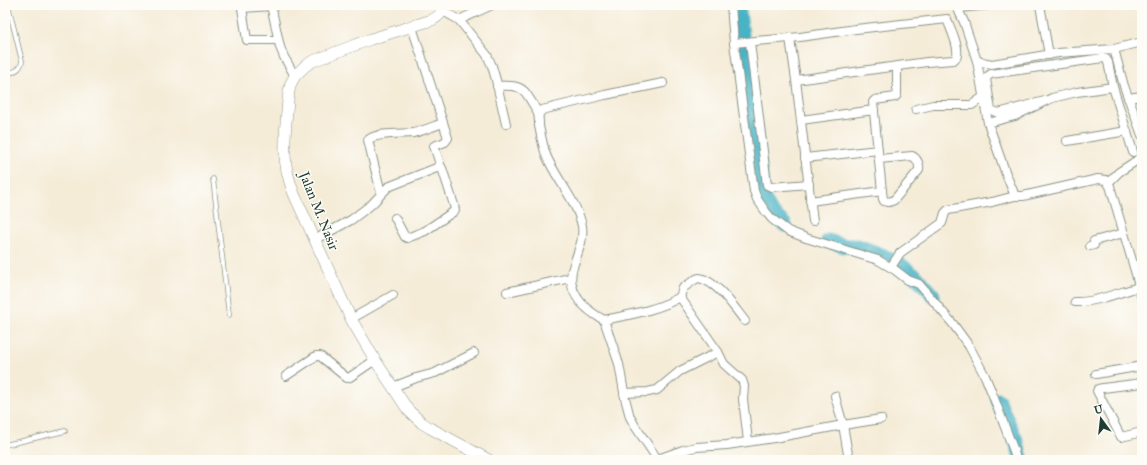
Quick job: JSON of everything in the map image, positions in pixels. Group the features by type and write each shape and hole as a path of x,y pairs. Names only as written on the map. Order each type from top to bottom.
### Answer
{"street":[{"path":"459,20 492,5"},
{"path":"731,5 742,42 767,185 771,187 809,184"},
{"path":"990,5 957,7 964,22 977,61 988,123 1015,196"},
{"path":"1040,5 1049,55"},
{"path":"278,40 248,40 241,7 271,6 278,40 284,57 295,76"},
{"path":"443,8 459,20 487,55 498,86 506,124"},
{"name":"Jalan M. Nasir","path":"443,8 439,16 432,20 371,39 313,61 305,66 295,76 289,91 284,141 285,155 288,175 294,194 350,319 408,410 430,428 489,460"},
{"path":"742,42 790,38 947,19 956,45 957,55 955,60 927,62 796,80"},
{"path":"395,218 405,237 408,238 425,231 454,211 455,208 444,170 441,167 434,146 446,142 448,138 412,27"},
{"path":"790,38 813,221"},
{"path":"742,42 754,191 760,204 772,219 788,231 878,260 908,280 919,284 965,340 985,376 1016,460"},
{"path":"977,61 992,64 1049,55 1114,49 1142,42"},
{"path":"1114,49 1120,74 1142,135"},
{"path":"1113,87 1077,92 998,113 991,110 986,79 991,74 1103,58 1106,59 1133,152"},
{"path":"879,159 912,156 915,157 919,166 919,170 895,199 889,202 884,201 883,199 873,102 874,100 894,97 897,95 897,66"},
{"path":"538,114 542,110 663,83"},
{"path":"498,86 515,86 521,88 527,94 538,114 542,144 547,157 562,186 575,206 582,226 580,248 570,278 579,300 593,314 604,320 648,310 673,301 680,296 685,286 697,278 702,279 720,290 745,321"},
{"path":"1128,98 1142,96"},
{"path":"916,109 933,105 972,105 983,97"},
{"path":"988,123 1016,116 1045,100"},
{"path":"801,120 874,110"},
{"path":"381,193 368,140 379,135 415,132 443,123"},
{"path":"1067,141 1126,131"},
{"path":"805,158 878,150"},
{"path":"1108,183 1119,172 1136,161 1142,155"},
{"path":"314,240 351,220 372,204 388,187 441,167"},
{"path":"891,268 900,252 942,223 945,213 948,210 1015,196 1023,196 1098,179 1104,180 1110,186 1124,233 1139,273 1139,287 1142,299"},
{"path":"810,201 882,190"},
{"path":"1090,246 1094,245 1094,241 1124,233"},
{"path":"507,292 570,278"},
{"path":"1075,302 1090,301 1139,287"},
{"path":"350,319 393,295"},
{"path":"680,296 718,352 724,364 741,378 743,383 743,399 748,442"},
{"path":"604,320 619,364 624,393 632,421 658,460 683,450 696,447 748,442 881,419"},
{"path":"624,393 657,390 680,371 718,352"},
{"path":"393,387 416,378 435,373 474,353"},
{"path":"286,376 316,356 320,356 347,378 375,360"},
{"path":"1096,374 1142,366"},
{"path":"1142,383 1103,388 1097,391 1120,437 1122,438 1142,432"},
{"path":"835,396 843,425 849,460"}],"lane":[{"path":"5,75 19,68 22,61 8,5"},
{"path":"213,179 230,315"},
{"path":"5,445 65,431"}],"waterway":[{"path":"738,5 764,200 771,212 785,225"},
{"path":"828,241 845,246 858,246 884,256 902,266 919,279 933,295"},
{"path":"998,400 1015,438 1022,460"}]}
